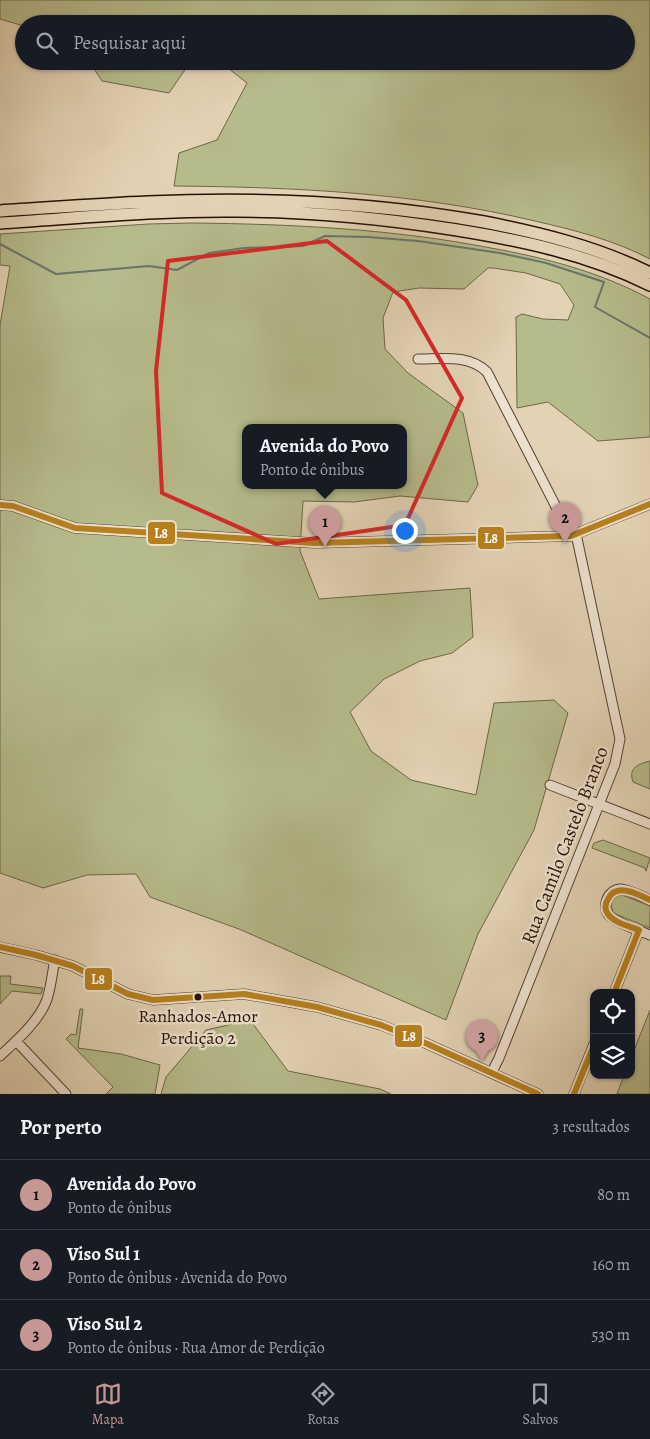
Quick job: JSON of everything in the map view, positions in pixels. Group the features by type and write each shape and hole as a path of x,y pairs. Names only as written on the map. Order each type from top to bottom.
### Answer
{"main road":[{"path":"0,211 173,201 238,200 374,207 433,214 549,236 614,256 650,273"},
{"path":"0,223 176,212 237,211 372,218 497,236 558,250 608,266 650,285"}],"street":[{"name":"Rua Camilo Castelo Branco","path":"418,359 474,362 487,372 573,535 620,739 615,764 492,1072"},
{"path":"0,505 13,506 75,528 315,542 573,535 650,504"},
{"path":"550,785 650,824"},
{"path":"650,899 618,889 606,900 606,911 612,918 650,935"},
{"path":"616,989 639,930"},
{"path":"0,947 73,966 128,994 153,1000 244,994 317,1007 381,1025 492,1072 538,1094"},
{"path":"0,1056 38,1016 46,1002 55,960"},
{"path":"16,1040 66,1094"},
{"path":"574,1094 590,1054"}],"highlighted area":[{"path":"327,241 406,300 462,398 405,525 276,544 162,493 156,371 168,261"}],"green space":[{"path":"0,0 650,0 650,259 622,246 579,232 491,211 446,204 356,193 174,186 179,153 217,140 247,83 230,70 635,70 635,15 15,15 15,23 0,19"},
{"path":"95,70 185,70 169,93 102,81"},
{"path":"192,223 305,226 380,232 454,242 552,261 612,281 650,299 650,437 598,441 548,402 517,408 516,317 522,314 543,319 568,320 574,305 560,284 526,273 488,268 464,289 419,288 393,292 383,318 385,349 408,373 463,413 478,485 468,502 400,496 354,502 303,501 300,551 319,599 470,588 473,637 452,653 420,661 384,679 350,712 371,751 411,780 476,795 494,703 554,700 568,713 534,830 478,934 446,1020 239,929 150,897 136,874 87,875 43,888 0,873 0,325 10,266 0,265 0,234 148,224"},
{"path":"650,761 650,789 633,782 632,773 635,767"},
{"path":"603,840 650,858 646,871 645,868 592,848 594,843"},
{"path":"622,895 650,906 650,928 613,913 612,902 615,898"},
{"path":"0,976 11,976 10,984 43,988 41,994 12,991 0,1004"},
{"path":"80,1009 83,1009 78,1048 121,1054 160,1065 155,1094 106,1094 113,1087 66,1039 71,1034 76,1035"},
{"path":"650,1010 650,1094 617,1094 623,1079 635,1079 635,1048"},
{"path":"250,1020 288,1071 380,1089 391,1094 161,1094 166,1077 206,1030"}],"waterway":[{"path":"0,244 56,274 149,266 177,270 209,253 244,248 303,246 325,236 418,241 500,253 546,263 604,282 595,307 650,338"}],"transit line":[{"name":"L8","path":"0,505 13,506 75,528 315,543 571,536 650,504"},
{"name":"L8","path":"639,930 614,920 606,910 606,903 612,894 622,890 650,900"},
{"name":"L8","path":"616,989 639,930"},
{"name":"L8","path":"0,947 73,966 128,994 153,1000 244,994 317,1007 381,1025 538,1094"},
{"name":"L8","path":"574,1094 590,1055"}],"place":[{"name":"Viso Sul 1","path":"565,543"},
{"name":"Avenida do Povo","path":"325,547"},
{"name":"Ranhados-Amor Perdição 2","path":"198,997"},
{"name":"Viso Sul 2","path":"482,1061"}]}
